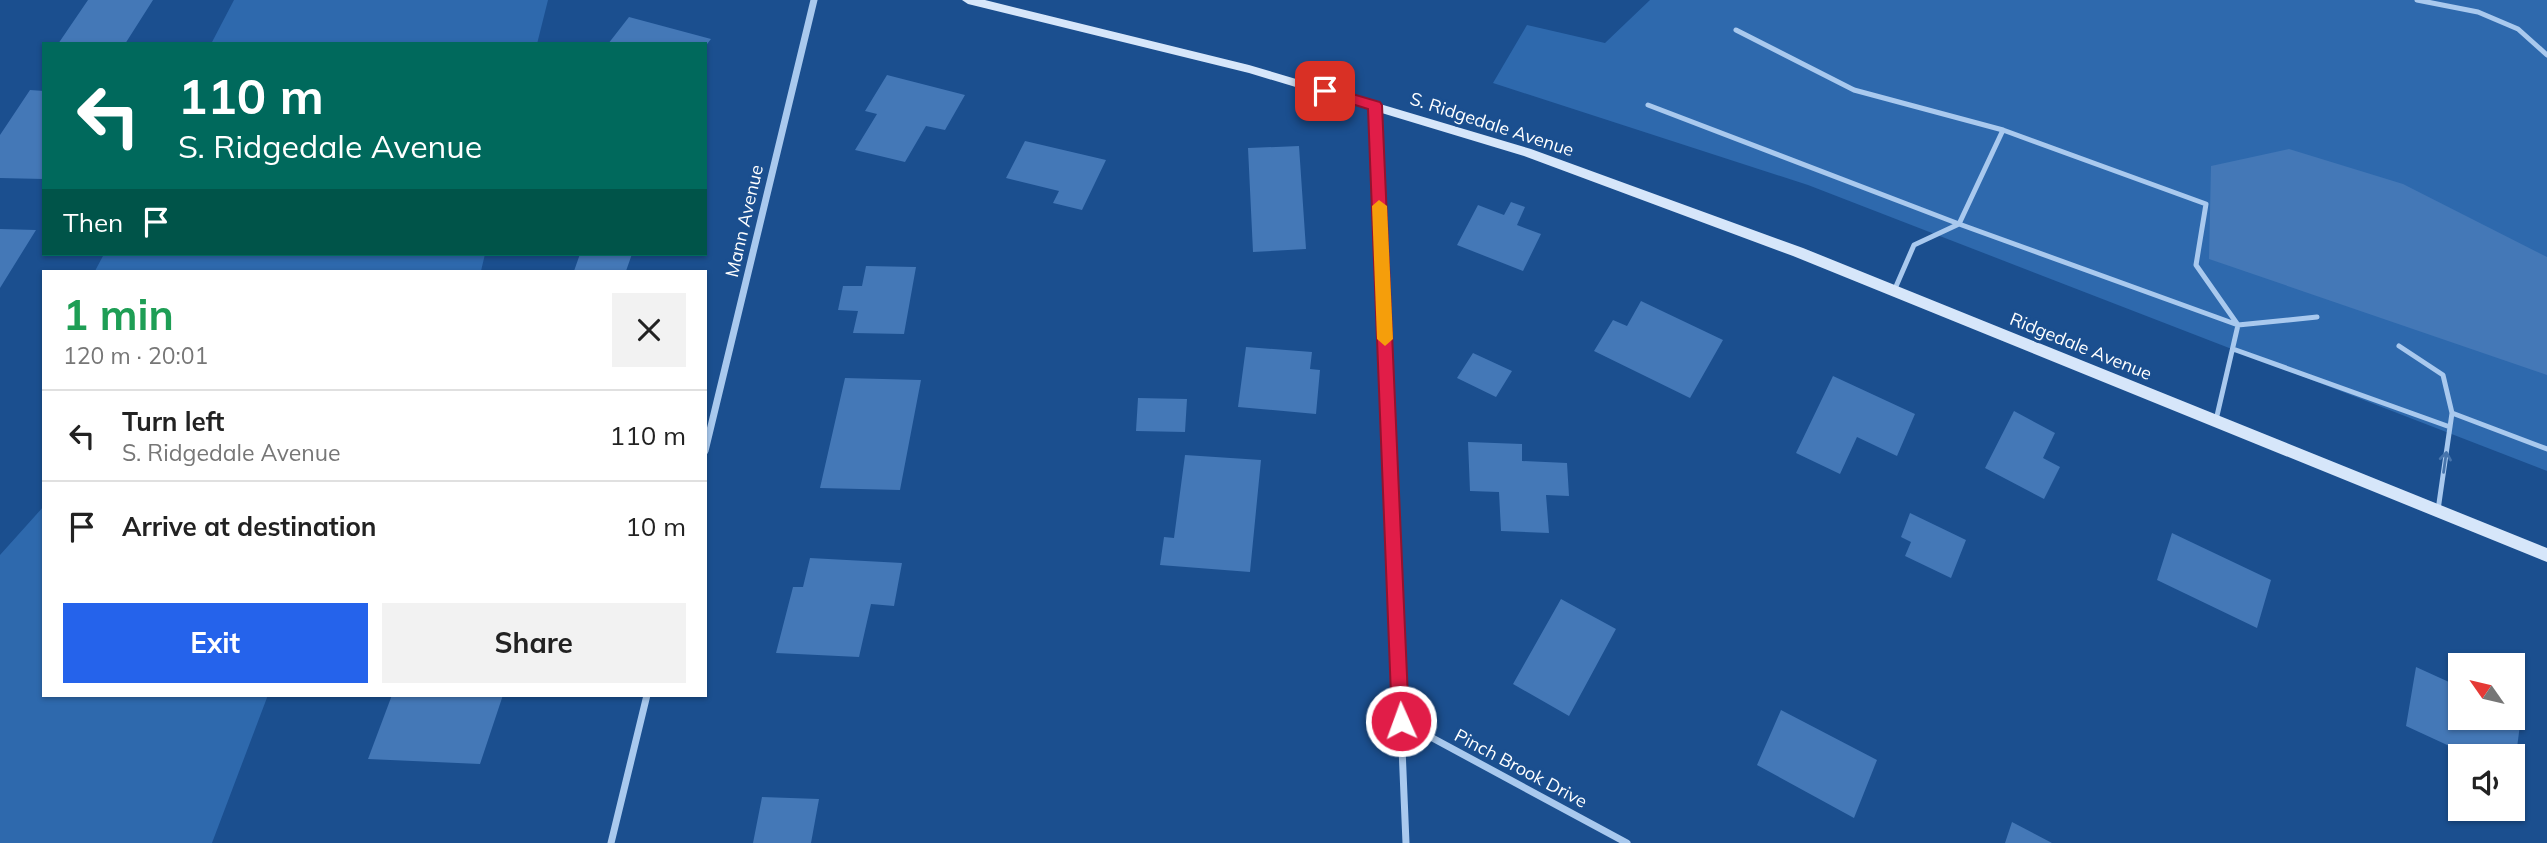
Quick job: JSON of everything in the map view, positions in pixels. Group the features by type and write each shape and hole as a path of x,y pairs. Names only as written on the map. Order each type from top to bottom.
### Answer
{"main road":[{"name":"S. Ridgedale Avenue","path":"968,0 1249,69 1527,152 1598,177"},
{"name":"Ridgedale Avenue","path":"1598,177 1894,291 2547,555"}],"street":[{"name":"Mann Avenue","path":"707,442 814,0"},
{"path":"1375,105 1406,843"},
{"path":"611,843 647,697"},
{"name":"Pinch Brook Drive","path":"1401,721 1627,843"}],"lane":[{"path":"2417,0 2479,12 2518,29 2547,55"},
{"path":"1736,30 1854,90 2003,131 2206,204 2196,265 2238,325 2216,421"},
{"path":"1648,105 1959,224 2238,325 2317,317"},
{"path":"1894,291 1914,245 1959,224 2003,131"},
{"path":"2399,346 2443,375 2452,413 2438,511"},
{"path":"2233,349 2450,427"},
{"path":"2452,413 2547,449"}],"shaded area":[{"path":"234,0 548,0 538,42 212,42"},
{"path":"1650,0 2547,0 2547,471 1808,185 1493,83 1527,25 1605,43"},
{"path":"103,256 485,256 481,270 96,270"},
{"path":"42,508 42,697 267,697 212,843 0,843 0,555"}],"building":[{"path":"88,0 153,0 126,42 59,42"},
{"path":"629,17 711,39 707,44 610,42"},
{"path":"887,75 965,95 945,130 926,126 905,162 855,150 877,114 865,111"},
{"path":"30,90 42,91 42,179 0,178 0,135"},
{"path":"1025,141 1106,160 1082,210 1053,203 1059,191 1006,178"},
{"path":"1299,146 1306,249 1253,252 1248,148"},
{"path":"2289,149 2403,184 2547,257 2547,375 2209,259 2211,166"},
{"path":"1511,202 1525,207 1517,225 1541,234 1523,271 1457,245 1478,205 1504,215"},
{"path":"0,229 36,230 0,288"},
{"path":"579,256 631,256 626,270 574,270"},
{"path":"866,266 916,267 904,334 853,333 858,311 838,310 843,286 862,286"},
{"path":"1641,301 1723,340 1690,398 1594,351 1613,320 1627,326"},
{"path":"1246,347 1312,352 1310,369 1320,370 1316,414 1238,407"},
{"path":"1473,353 1512,371 1496,397 1457,378"},
{"path":"1833,376 1915,414 1897,456 1857,437 1840,474 1796,453"},
{"path":"845,378 921,380 900,490 820,488"},
{"path":"1138,398 1187,399 1185,432 1136,431"},
{"path":"2014,411 2055,433 2043,458 2060,467 2044,499 1985,468"},
{"path":"1468,442 1522,444 1522,461 1567,463 1569,496 1546,495 1549,533 1501,531 1499,492 1470,491"},
{"path":"1185,455 1261,460 1250,572 1160,565 1164,537 1174,538"},
{"path":"1910,513 1966,540 1951,578 1905,556 1911,542 1901,537"},
{"path":"2172,533 2271,580 2257,628 2157,580"},
{"path":"810,558 902,563 894,606 871,604 859,657 776,653 793,587 803,587"},
{"path":"1561,599 1616,629 1569,716 1513,684"},
{"path":"2416,667 2448,682 2448,730 2519,730 2517,744 2448,745 2406,726"},
{"path":"391,697 502,697 480,764 368,759"},
{"path":"1781,710 1877,760 1854,818 1757,765"},
{"path":"762,797 819,799 811,843 753,843"},
{"path":"2012,822 2052,843 2005,843"}],"slow traffic":[{"path":"1379,206 1385,339"}],"route":[{"path":"1325,91 1375,105 1401,721"}]}
